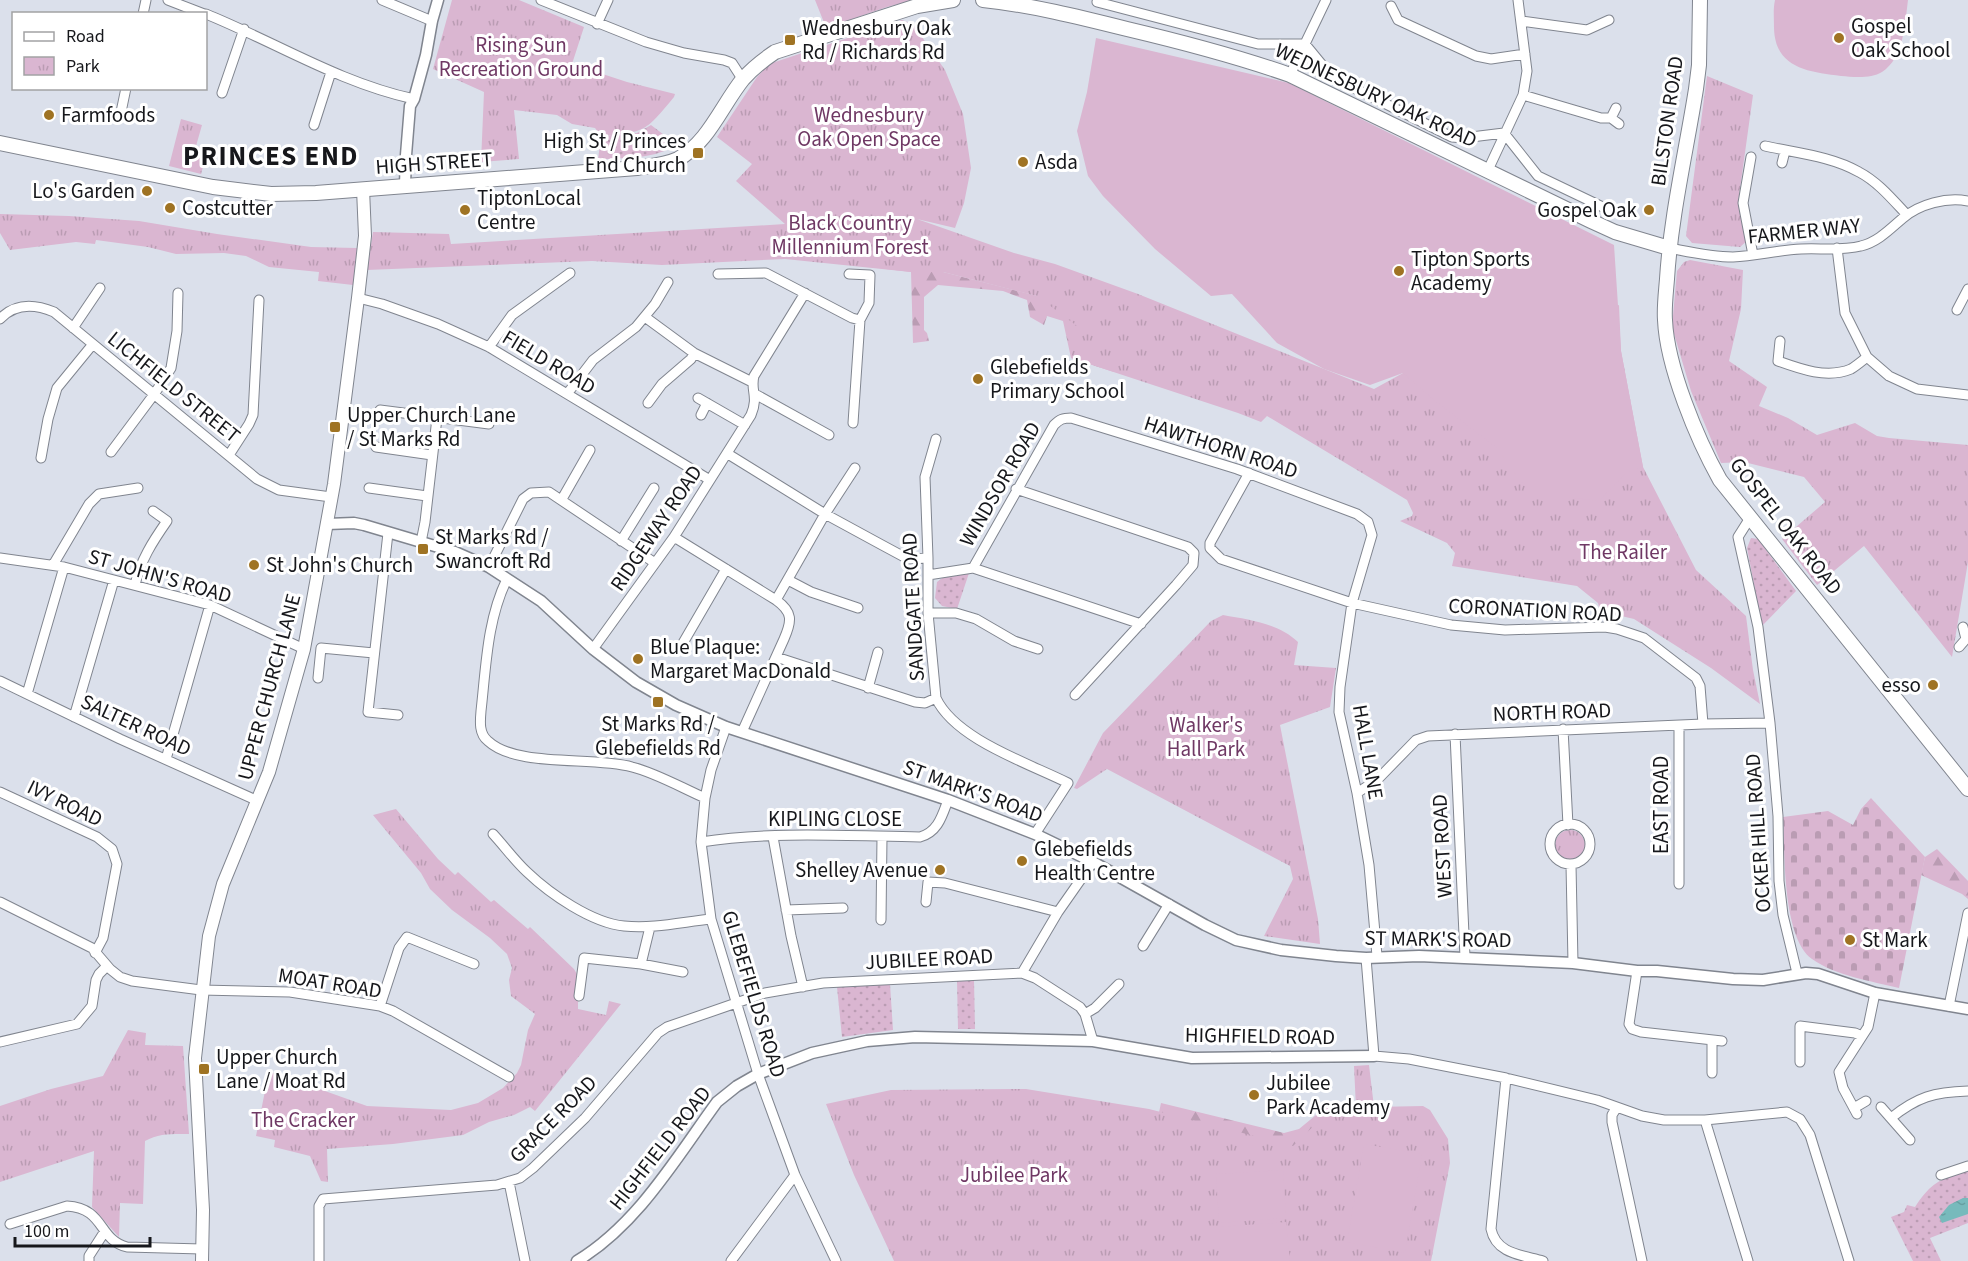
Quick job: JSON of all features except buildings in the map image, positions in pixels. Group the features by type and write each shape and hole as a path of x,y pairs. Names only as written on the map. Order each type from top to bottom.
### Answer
{"main road":[{"name":"HIGH STREET","path":"0,143 170,179 250,192 316,193 606,171 670,162 693,148 743,80 757,64 775,52 917,6 953,0"},
{"name":"WEDNESBURY OAK ROAD","path":"983,0 1090,20 1245,59 1290,75 1615,232 1669,248"},
{"name":"BILSTON ROAD","path":"1669,248 1696,88 1700,0"},
{"name":"UPPER CHURCH LANE","path":"202,1255 203,1210 195,1058 209,936 223,884 269,772 304,649 327,524 358,298 365,236 363,189"},
{"name":"GOSPEL OAK ROAD","path":"1669,248 1665,320 1671,355 1684,399 1710,462 1720,480 1968,789"}],"street":[{"path":"168,0 200,12"},
{"path":"382,0 432,21"},
{"path":"405,185 405,155 410,106 426,55 438,0"},
{"path":"541,0 597,24 666,48 732,63 743,80"},
{"path":"597,24 608,0"},
{"path":"1290,75 1326,0"},
{"path":"1488,170 1523,95 1527,71 1518,0"},
{"name":"WEDNESBURY OAK ROAD","path":"1097,2 1258,44 1305,44 1336,79 1452,137 1504,133 1538,176 1609,210"},
{"path":"1391,6 1398,20 1476,56 1491,59 1525,54"},
{"path":"207,15 244,29 331,72 414,99"},
{"path":"1521,21 1587,30 1609,20"},
{"path":"222,93 244,29"},
{"path":"314,125 331,72"},
{"path":"121,112 126,90"},
{"path":"1523,95 1615,121 1616,108"},
{"path":"1765,146 1834,160 1859,172 1887,193 1907,215"},
{"path":"1782,163 1785,151"},
{"path":"1751,157 1743,203 1753,255"},
{"name":"FARMER WAY","path":"1669,248 1719,257 1861,246 1886,233 1907,215 1933,203 1951,200 1968,201"},
{"path":"1837,248 1845,313 1866,357 1889,376 1917,389 1968,395"},
{"path":"489,347 512,315 570,273"},
{"path":"718,274 766,273 860,320"},
{"path":"849,274 870,275 869,303 860,320 853,423"},
{"path":"567,394 593,360 636,327 668,282"},
{"path":"73,328 100,288"},
{"path":"1957,310 1968,289"},
{"path":"111,452 171,368 177,331 178,293"},
{"path":"805,293 759,366 752,382 755,393 829,435"},
{"name":"FIELD ROAD","path":"358,298 438,324 489,347 710,480"},
{"path":"229,455 253,415 259,300"},
{"name":"LICHFIELD STREET","path":"0,319 6,312 27,306 42,307 54,312 257,479 279,490 331,497"},
{"path":"645,317 694,353 752,382"},
{"path":"1780,341 1778,361 1814,372 1851,369 1866,357"},
{"path":"41,458 48,418 57,388 93,344"},
{"path":"648,403 662,384 691,359 694,353"},
{"name":"RIDGEWAY ROAD","path":"593,649 674,537 728,454 755,405 755,393"},
{"path":"701,415 702,400 744,425"},
{"path":"380,410 489,424"},
{"path":"421,542 437,418"},
{"name":"HAWTHORN ROAD","path":"1059,419 1071,418 1249,473 1357,514 1368,522"},
{"name":"WINDSOR ROAD","path":"973,568 1016,489 1059,419"},
{"name":"SANDGATE ROAD","path":"936,439 925,477 928,613 936,698 950,720 965,732 1068,783 1035,834"},
{"path":"376,447 432,455"},
{"path":"562,500 590,450"},
{"path":"728,454 825,514 908,559 928,558"},
{"path":"776,600 825,514 855,468"},
{"name":"CORONATION ROAD","path":"1249,473 1210,543 1214,552 1221,559 1352,603 1450,625 1505,630 1605,627 1631,633 1644,638 1696,678 1700,686 1703,724"},
{"path":"53,565 89,504 99,494 138,488"},
{"path":"369,488 428,496"},
{"path":"621,541 654,488"},
{"path":"1016,489 1188,547 1194,553 1193,565 1075,695"},
{"path":"489,567 523,499 531,493 549,492 655,563"},
{"path":"135,585 138,570 145,555 167,521 153,511"},
{"name":"OCKER HILL ROAD","path":"1750,518 1738,537 1758,627 1770,723 1778,816 1779,880 1783,915 1797,974"},
{"name":"HALL LANE","path":"1368,522 1372,535 1352,603 1340,687 1339,712 1357,793 1369,865 1374,1056"},
{"name":"ST MARK'S ROAD","path":"327,524 354,523 455,552 489,567 541,601 593,649 636,682 676,705 726,727 948,800 1035,834 1093,862 1236,940 1281,950 1372,957 1466,957 1574,963 1733,979 1763,980 1797,974"},
{"path":"388,533 368,712 398,715"},
{"path":"674,537 776,600 785,607 790,616 790,627 742,732"},
{"name":"ST JOHN'S ROAD","path":"0,558 64,567 210,604 304,649"},
{"path":"27,694 64,567"},
{"path":"928,575 973,568 1141,624"},
{"path":"683,643 726,569"},
{"path":"507,579 492,618 482,701 480,725 488,741 528,758 587,760 633,767 705,798"},
{"path":"74,717 114,580"},
{"path":"788,580 811,592 858,608"},
{"path":"166,759 210,604"},
{"path":"928,613 956,613 976,619 1014,641 1038,649"},
{"path":"1959,647 1967,639 1963,627"},
{"path":"318,678 321,648 374,653"},
{"path":"868,688 878,651"},
{"path":"776,657 915,702 925,703 936,698"},
{"name":"SALTER ROAD","path":"0,681 258,801"},
{"name":"NORTH ROAD","path":"1357,793 1378,779 1416,740 1428,736 1563,729 1770,723"},
{"name":"EAST ROAD","path":"1678,726 1679,884"},
{"name":"GLEBEFIELDS ROAD","path":"726,727 711,770 705,798 701,842 711,919 758,1074 795,1175 836,1261"},
{"path":"1563,729 1568,825"},
{"name":"WEST ROAD","path":"1455,734 1466,957"},
{"name":"IVY ROAD","path":"0,792 97,837 111,849 117,864 103,938 95,953"},
{"name":"KIPLING CLOSE","path":"701,842 773,837 926,835 937,826 948,800"},
{"path":"1568,825 1583,829 1590,843 1586,858 1571,864 1562,862 1554,856 1550,846 1552,836 1558,828 1568,825"},
{"path":"494,834 528,873 551,891 591,916 621,926 650,927 711,919"},
{"path":"773,837 803,987"},
{"path":"881,920 882,837"},
{"path":"1022,973 1058,912 1093,862"},
{"path":"1571,864 1574,963"},
{"path":"926,902 928,882 958,886 1058,912"},
{"name":"MOAT ROAD","path":"0,902 92,948 120,978 201,990 290,992 380,1006 393,1011 508,1077"},
{"path":"1143,946 1169,904"},
{"path":"786,910 843,908"},
{"path":"1949,1006 1968,913"},
{"path":"641,964 650,927"},
{"path":"380,1006 399,948 407,937 474,964"},
{"path":"579,996 584,958 641,964 683,972"},
{"path":"0,1042 77,1024 92,1006 96,980 107,966"},
{"path":"1637,971 1629,1024 1632,1029 1722,1041"},
{"name":"JUBILEE ROAD","path":"735,1002 765,993 823,983 1022,973 1035,978 1080,1006 1085,1014"},
{"path":"1797,974 1818,974 1875,993 1968,1009"},
{"path":"1093,1041 1085,1014 1095,1008 1119,984"},
{"path":"1866,1101 1855,1111 1839,1072 1868,1027 1875,993"},
{"name":"GRACE ROAD","path":"319,1261 319,1206 323,1199 489,1186 520,1178 585,1118 658,1033 667,1027 735,1002"},
{"path":"1800,1062 1800,1026 1855,1033 1862,1036"},
{"name":"HIGHFIELD ROAD","path":"577,1261 612,1236 634,1214 717,1102 737,1086 758,1074 812,1053 867,1041 915,1037 1093,1041 1192,1058 1374,1056 1409,1059 1506,1078 1597,1100 1642,1116 1664,1120 1705,1120 1787,1112 1800,1119 1810,1135 1849,1261"},
{"path":"1712,1041 1712,1073"},
{"path":"1506,1078 1491,1229 1493,1239 1498,1246 1508,1251 1543,1261"},
{"path":"1891,1118 1908,1104 1927,1095 1968,1091"},
{"path":"1617,1107 1612,1115 1612,1122 1642,1261"},
{"path":"1881,1107 1910,1140"},
{"path":"1705,1120 1748,1261"},
{"path":"1941,1175 1968,1166"},
{"path":"731,1261 795,1175"},
{"path":"508,1182 525,1261"},
{"path":"10,1224 67,1206 87,1210 117,1244 202,1255"},
{"path":"89,1261 89,1256 105,1231"}],"green space":[{"name":"Rising Sun Recreation Ground","path":"452,0 519,0 584,27 572,64 627,82 675,94 674,97 650,124 643,128 627,133 601,136 595,128 572,124 557,115 514,110 519,159 481,162 484,92 433,69"},
{"path":"815,0 914,0 832,26 825,25"},
{"path":"1775,0 1908,0 1899,49 1889,66 1873,76 1841,76 1795,66 1780,52 1776,41"},
{"path":"902,20 913,24 945,70 963,114 971,168 964,203 955,228 917,219 1138,294 1374,389 1403,373 1619,305 1621,351 1643,467 1696,570 1746,616 1760,704 1711,668 1634,619 1600,611 1598,603 1577,586 1452,566 1455,553 1447,543 1400,521 1412,516 1413,513 1407,500 1267,416 1261,422 1071,358 1077,326 1037,296 943,272 911,272 785,259 662,265 592,261 367,270 373,232 449,234 451,244 785,224 736,181 752,164 717,137 757,77 769,64"},
{"name":"Tipton Sports Academy","path":"1096,38 1289,83 1614,245 1621,351 1643,467 1626,473 1599,501 1566,497 1521,482 1497,448 1403,373 1370,385 1324,369 1277,343 1232,294 1211,296 1155,249 1103,196 1088,176 1077,131 1087,92"},
{"path":"1707,76 1753,95 1738,203 1748,240 1740,247 1692,243 1686,236"},
{"path":"181,119 202,125 196,146 208,149 201,174 169,166"},
{"path":"651,125 676,144 659,153 598,160 601,136 637,133"},
{"path":"0,214 139,221 311,247 357,248 353,285 318,281 319,272 269,267 246,256 224,253 176,254 148,247 96,240 95,244 76,242 10,250 0,233"},
{"name":"Black Country Millennium Forest","path":"888,258 1073,305 1114,372 1071,358 1063,321 1047,316 1044,325 1030,317 1027,300 1003,291 938,285 924,297 924,330 929,341 913,343 911,272 886,269"},
{"path":"1690,260 1743,270 1741,309 1729,361 1767,387 1759,406 1788,418 1817,435 1855,423 1877,436 1968,445 1968,562 1952,657 1864,546 1817,585 1782,539 1825,502 1804,477 1744,462 1721,463 1691,391 1672,327 1677,271 1684,262"},
{"path":"1751,538 1758,539 1796,591 1762,626 1747,548"},
{"path":"969,573 957,609 942,606 935,598 937,582 945,576"},
{"name":"Walker's Hall Park","path":"1223,615 1263,623 1282,630 1298,642 1294,665 1336,668 1330,707 1280,725 1318,919 1320,944 1264,936 1293,879 1290,866 1107,769 1077,789 1074,788 1103,733 1211,621"},
{"path":"1871,798 1925,857 1899,988 1843,974 1812,959 1802,948 1790,914 1785,872 1783,817 1828,811 1853,825 1861,809"},
{"name":"The Cracker","path":"396,809 438,859 455,875 458,872 491,902 494,900 528,929 530,927 574,969 578,976 578,1009 606,1015 609,1001 621,1004 535,1111 530,1107 514,1115 489,1122 463,1135 327,1149 328,1182 321,1181 310,1156 274,1147 275,1140 256,1136 269,1071 367,1106 451,1110 478,1103 503,1088 517,1073 521,1065 528,1030 535,1014 511,996 509,980 512,968 507,954 490,938 452,910 430,889 421,873 373,815"},
{"path":"1570,830 1581,834 1585,845 1581,856 1570,860 1559,856 1555,845 1559,834"},
{"path":"1937,849 1968,881 1968,899 1921,875 1925,857"},
{"path":"957,980 974,980 975,1029 958,1029"},
{"path":"890,984 893,1030 842,1037 837,987"},
{"name":"The Cracker","path":"128,1030 146,1033 145,1045 183,1046 189,1134 161,1135 145,1141 143,1204 120,1203 119,1237 92,1207 94,1151 0,1182 0,1106 51,1089 103,1076"},
{"name":"Jubilee Park","path":"1369,1065 1374,1107 1423,1106 1430,1110 1448,1139 1450,1163 1431,1261 894,1261 854,1175 826,1104 891,1090 1026,1089 1149,1109 1293,1146 1332,1108 1356,1108 1354,1066"},
{"path":"1161,1103 1284,1133 1299,1129 1327,1106 1334,1112 1291,1151 1158,1117"},
{"path":"1364,1144 1422,1154 1405,1253 1347,1242"},
{"path":"1283,1170 1286,1218 1219,1223 1216,1174"},
{"path":"1960,1172 1968,1172 1968,1223 1930,1238 1941,1261 1913,1261 1891,1217 1904,1212 1907,1205 1915,1207 1934,1185"},
{"path":"1286,1222 1290,1261 1221,1261 1219,1227"}],"water":[{"path":"1968,1198 1968,1214 1942,1223 1939,1217 1949,1205"}],"place":[{"name":"Gospel Oak School","path":"1839,38"},
{"name":"Wednesbury Oak Rd / Richards Rd","path":"790,40"},
{"name":"Farmfoods","path":"49,115"},
{"name":"High St / Princes End Church","path":"698,153"},
{"name":"Asda","path":"1023,162"},
{"name":"Lo's Garden","path":"147,191"},
{"name":"Costcutter","path":"170,208"},
{"name":"TiptonLocal Centre","path":"465,210"},
{"name":"Gospel Oak","path":"1649,210"},
{"name":"Tipton Sports Academy","path":"1399,271"},
{"name":"Glebefields Primary School","path":"978,379"},
{"name":"Upper Church Lane / St Marks Rd","path":"335,427"},
{"name":"St Marks Rd / Swancroft Rd","path":"423,549"},
{"name":"St John's Church","path":"254,565"},
{"name":"Blue Plaque: Margaret MacDonald","path":"638,659"},
{"name":"esso","path":"1933,685"},
{"name":"St Marks Rd / Glebefields Rd","path":"658,702"},
{"name":"Glebefields Health Centre","path":"1022,861"},
{"name":"Shelley Avenue","path":"940,870"},
{"name":"St Mark","path":"1850,940"},
{"name":"Upper Church Lane / Moat Rd","path":"204,1069"},
{"name":"Jubilee Park Academy","path":"1254,1095"}],"district":[{"name":"PRINCES END","path":"271,156"}],"park label":[{"name":"Wednesbury Oak Open Space","path":"869,127"},
{"name":"The Railer","path":"1623,552"}]}
